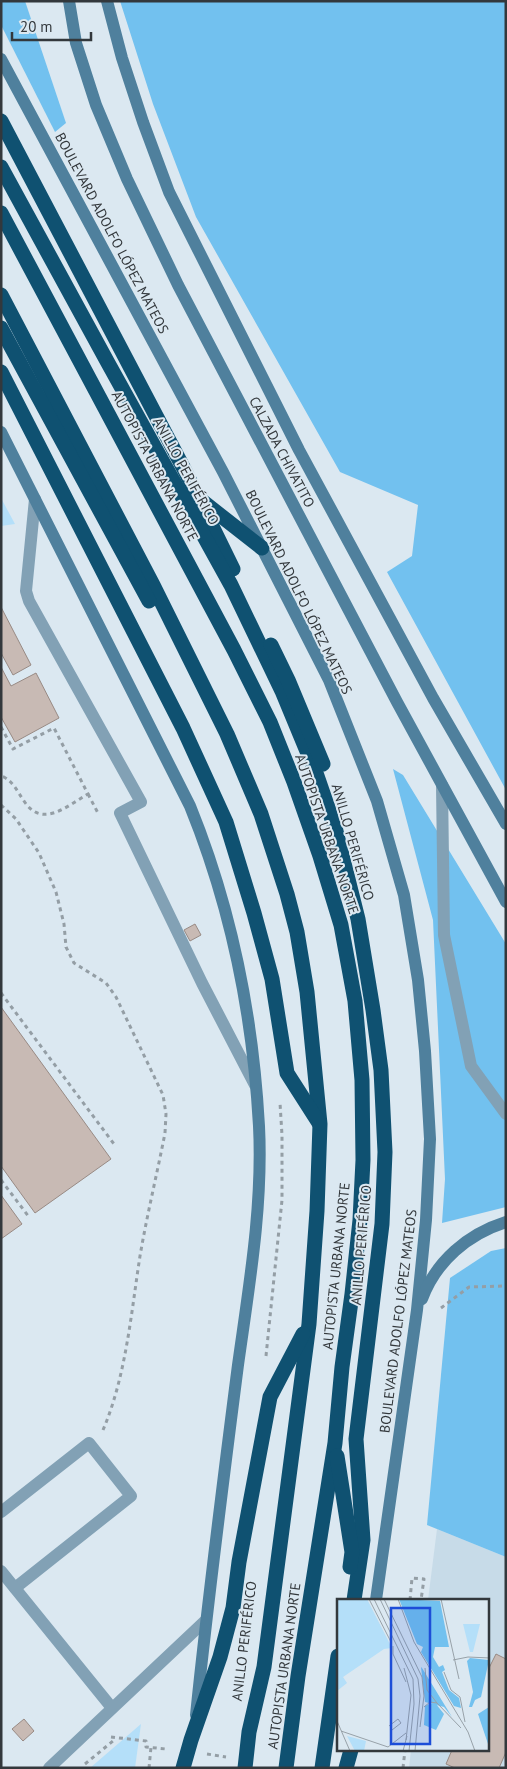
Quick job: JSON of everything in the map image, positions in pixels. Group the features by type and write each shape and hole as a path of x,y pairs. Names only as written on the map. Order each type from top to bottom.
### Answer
{"highway":[{"path":"1,121 184,469 288,680 331,786 352,856 341,925"},
{"name":"ANILLO PERIFÉRICO","path":"1,167 231,585 282,691 316,773 336,830 358,919 381,1070 385,1152 382,1224 356,1440 363,1540 354,1599"},
{"name":"AUTOPISTA URBANA NORTE","path":"1,213 234,650 270,722 294,782 320,856 341,925 354,1001 362,1080 363,1160 360,1220 334,1443 298,1676 286,1768"},
{"name":"AUTOPISTA URBANA NORTE","path":"1,295 166,611 227,734 261,814 298,932 308,992 320,1124 317,1211 309,1324 264,1667 249,1732 246,1768"},
{"name":"ANILLO PERIFÉRICO","path":"1,328 142,588 218,738 266,854 286,920 300,997 309,1075 309,1165 298,1368 256,1666 246,1768"},
{"path":"1,372 183,728 226,822 252,904 272,979 287,1073 320,1124"},
{"path":"172,478 262,548"},
{"path":"183,1768 220,1657 232,1608 270,1397 309,1324"},
{"path":"334,1443 352,1552 346,1599"},
{"path":"322,1768 337,1663"},
{"path":"329,1768 337,1713"},
{"path":"346,1768 351,1752"}],"main road":[{"name":"CALZADA CHIVATITO","path":"69,1 76,43 96,105 127,179 178,285 442,785 506,902"},
{"name":"CALZADA CHIVATITO","path":"107,1 122,58 169,192 299,450 433,698 506,824"},
{"name":"BOULEVARD ADOLFO LÓPEZ MATEOS","path":"1,59 223,472 329,680 377,801 404,895 418,980 425,1051 430,1139 426,1220 417,1310 376,1599"},
{"path":"1,432 135,698 173,769 203,839 216,879 240,974 249,1021 259,1126 255,1236 206,1621 190,1768"},
{"path":"417,1310 431,1281 453,1252 468,1239 486,1229 506,1222"},
{"path":"351,1768 352,1752"}],"lane":[{"path":"35,499 26,591 29,601 140,802 120,813 202,983 255,1085"},
{"path":"442,785 444,935 472,1066 506,1114"},
{"path":"1,1512 89,1443 131,1496 15,1588"},
{"path":"1,1571 112,1708"},
{"path":"49,1768 206,1621"}],"path":[{"path":"1,727 13,749 54,728 88,794 53,814 42,815 32,812 12,783 1,777"},
{"path":"1,804 16,819 46,868 56,892 64,924 66,947 74,964 106,983 116,997 163,1095 166,1114 165,1133 140,1255 132,1317 124,1357 108,1419 94,1450"},
{"path":"1,993 114,1144"},
{"path":"265,1366 282,1200 280,1096"},
{"path":"1,1180 29,1218"},
{"path":"436,1312 469,1287 506,1286"},
{"path":"410,1599 412,1578 424,1580 421,1599"},
{"path":"109,1737 146,1741 146,1747"},
{"path":"80,1768 114,1741"},
{"path":"149,1768 151,1747"},
{"path":"403,1768 405,1752"}],"shaded area":[{"path":"1,1 25,1 66,123 55,132 1,25"},
{"path":"120,1 506,1 506,790 387,572 412,556 418,505 340,472 196,217 153,104"},
{"path":"1,498 15,524 1,526"},
{"path":"393,769 403,775 506,944 506,1207 442,1223 445,1179 433,920"},
{"path":"506,1248 506,1557 427,1525 450,1278 491,1251"},
{"path":"437,1529 506,1557 506,1768 409,1768 411,1752 490,1752 490,1599 428,1599"},
{"path":"141,1724 135,1768 90,1768"}],"building":[{"path":"1,607 31,665 13,675 1,653"},
{"path":"1,667 11,686 36,673 59,718 15,742 1,717"},
{"path":"195,924 201,935 190,941 184,930"},
{"path":"1,1007 111,1159 35,1213 1,1166"},
{"path":"1,1195 22,1224 1,1239"},
{"path":"496,1654 506,1659 506,1752 499,1768 455,1768 446,1764 451,1752 490,1752 490,1666"},
{"path":"24,1719 34,1731 23,1741 12,1729"}]}
